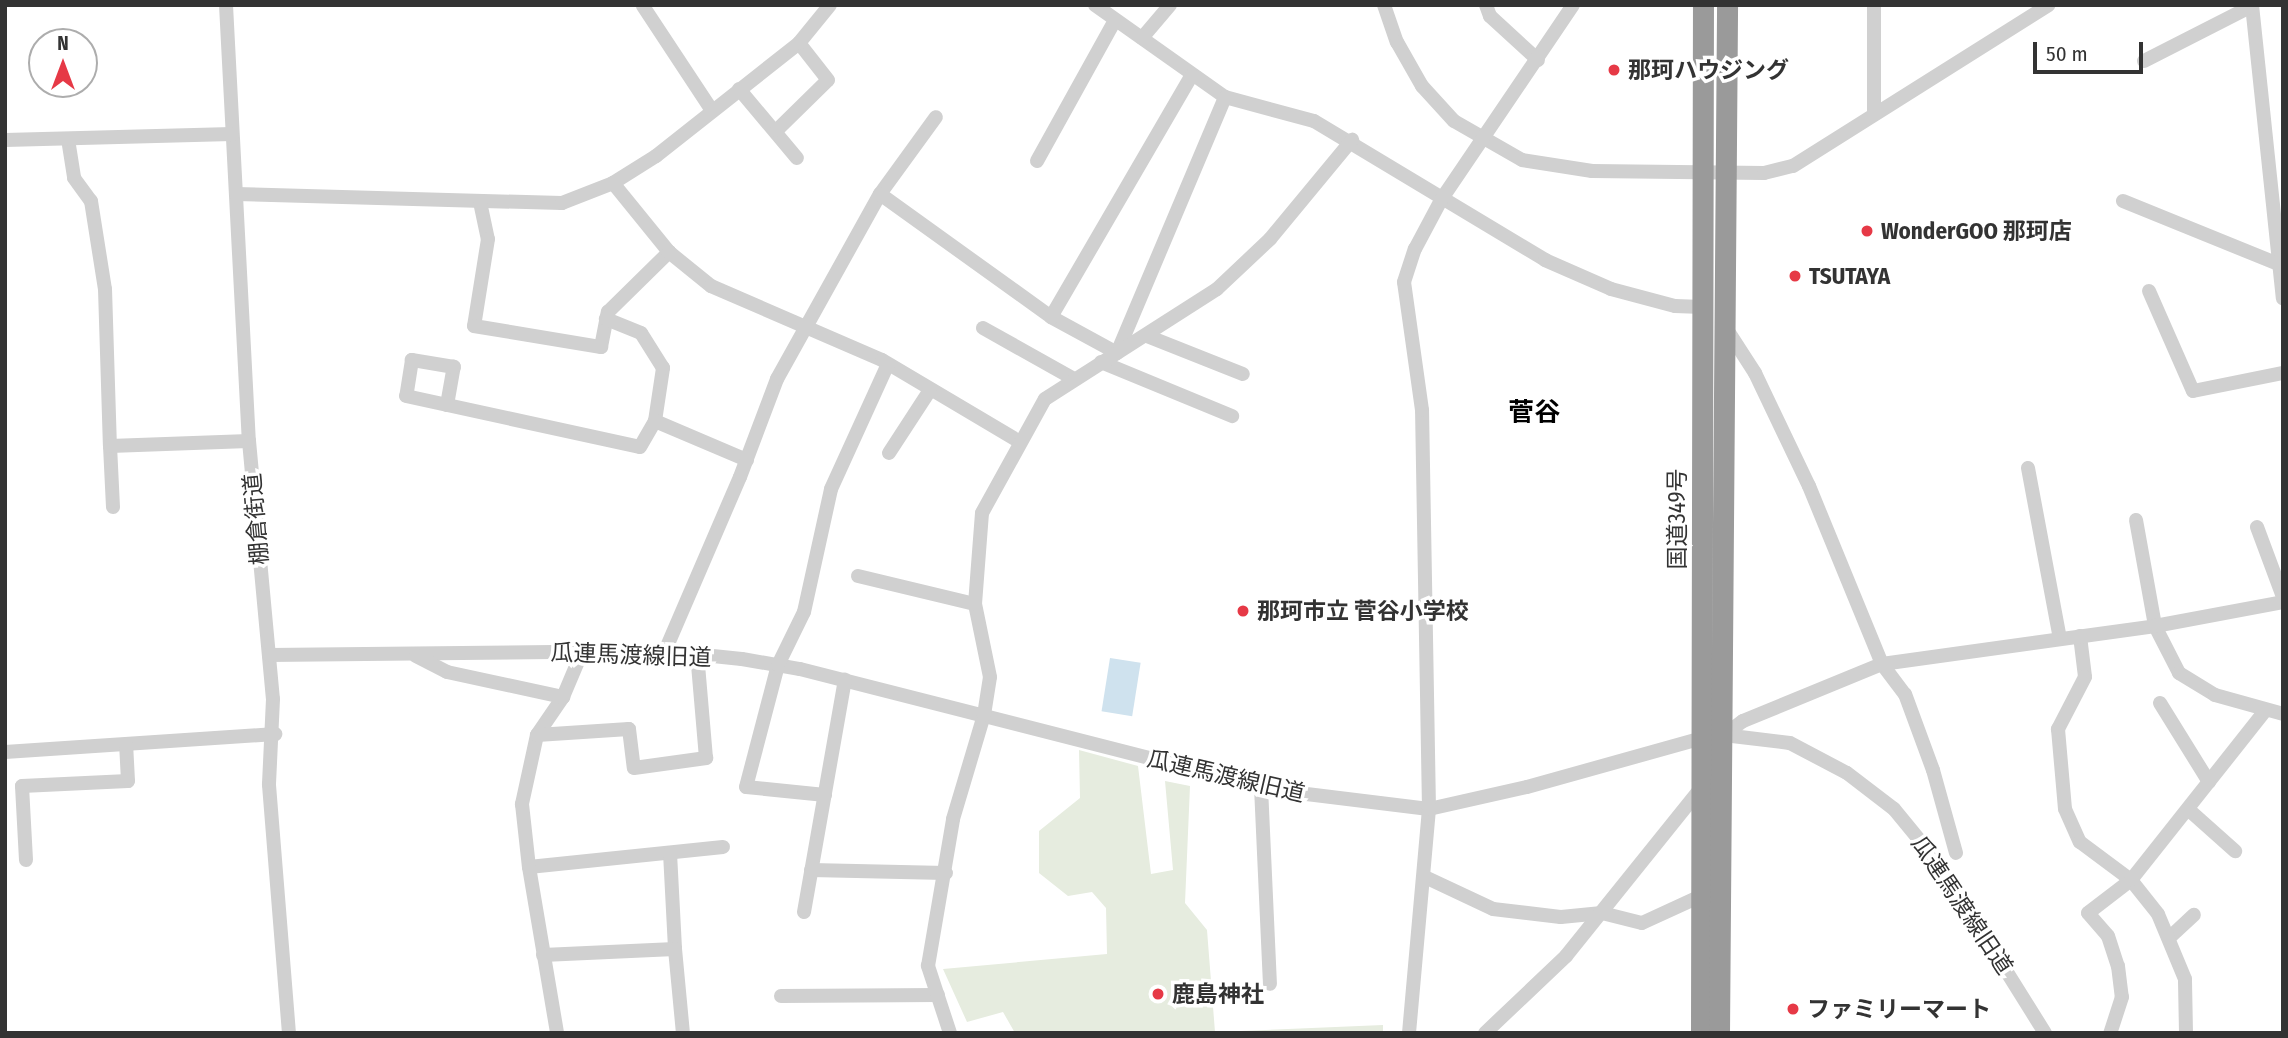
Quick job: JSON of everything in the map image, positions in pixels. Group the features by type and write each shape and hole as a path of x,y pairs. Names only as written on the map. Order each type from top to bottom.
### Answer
{"highway":[{"name":"国道349号","path":"1703,5 1702,307 1719,1033"},
{"name":"国道349号","path":"1701,1033 1703,786 1713,737 1726,328 1727,5"}],"street":[{"name":"棚倉街道","path":"226,5 249,441 275,734 269,785 289,1033"},
{"path":"1095,5 1224,97 1314,121 1352,140 1441,200 1545,260 1611,289 1675,306 1702,307"},
{"path":"1142,37 1170,5"},
{"path":"1384,5 1396,42 1422,86 1454,121 1522,160 1562,167 1778,173 2049,5"},
{"path":"1486,5 1490,16 1538,60"},
{"path":"1409,1033 1429,809 1422,410 1405,282 1415,249 1441,200 1486,140 1573,5"},
{"path":"1874,5 1874,114"},
{"path":"2144,61 2252,5 2283,298"},
{"path":"643,6 711,109"},
{"path":"236,194 562,203 613,183 656,156 711,109 799,43 822,8"},
{"path":"1037,161 1115,20"},
{"path":"777,130 828,80 799,43"},
{"path":"1051,317 1191,76"},
{"path":"739,89 777,130 797,158"},
{"path":"1117,353 1224,97"},
{"path":"665,651 747,460 777,379 880,194 936,117"},
{"path":"5,140 232,134"},
{"path":"68,139 74,178 91,201 105,289 113,507"},
{"path":"950,1033 928,966 946,873 953,819 984,715 990,677 975,604 982,513 1045,399 1073,378 1147,336 1217,289 1270,239 1352,140"},
{"path":"613,183 668,252 710,286 888,364 1020,442"},
{"path":"880,194 1051,317 1117,353"},
{"path":"2123,201 2278,264"},
{"path":"480,202 488,239 474,326 601,347 607,312 668,252"},
{"path":"2149,291 2193,391 2283,373"},
{"path":"447,405 640,447 655,421 663,368 641,333 606,319"},
{"path":"983,328 1073,378"},
{"path":"1726,328 1755,373 1809,486 1882,664 1905,694 1933,769 1955,853"},
{"path":"1147,336 1243,374"},
{"path":"1101,362 1233,416"},
{"path":"825,794 746,787 778,665 804,612 831,489 888,364"},
{"path":"889,453 930,390"},
{"path":"655,421 747,460"},
{"path":"110,446 249,441"},
{"path":"2028,468 2060,639"},
{"path":"2136,520 2155,626 2179,673 2215,695 2283,714"},
{"path":"1713,737 1882,664 2155,626 2283,599 2257,527"},
{"path":"858,576 975,604"},
{"path":"2080,636 2085,677 2058,729 2065,808 2080,842 2131,880 2158,914 2185,979 2186,1033"},
{"name":"瓜連馬渡線旧道","path":"269,656 665,651 697,654 778,665 845,680 1261,787 1354,803 1429,809 1527,788 1713,737 1790,743 1847,772 1894,808 1940,865 2045,1033"},
{"path":"557,1033 529,867 523,804 537,735 563,697 582,652"},
{"path":"537,735 629,729 634,768 706,758 697,654"},
{"path":"414,656 447,672 563,697"},
{"path":"804,912 845,680"},
{"path":"2160,703 2209,782"},
{"path":"2109,1033 2122,998 2118,966 2108,936 2088,913 2131,880 2265,711"},
{"path":"5,752 275,734"},
{"path":"26,860 22,786 128,781 126,744"},
{"path":"1485,1033 1566,956 1703,786"},
{"path":"1261,787 1270,984"},
{"path":"2189,810 2235,851"},
{"path":"529,867 723,847"},
{"path":"670,853 683,1033"},
{"path":"811,870 946,873"},
{"path":"1424,877 1493,909 1561,916 1601,913 1642,923 1701,896"},
{"path":"2169,938 2194,915"},
{"path":"543,955 675,949"},
{"path":"781,996 937,995"}],"shaded area":[{"path":"1079,750 1138,766 1151,874 1173,870 1165,781 1190,786 1185,903 1207,930 1215,1032 1383,1025 1383,1033 1015,1033 1003,1012 967,1022 943,969 1107,954 1106,908 1092,892 1068,896 1039,873 1039,831 1080,798"}],"water":[{"path":"1110,658 1141,663 1132,716 1102,711"}],"place":[{"name":"那珂ハウジング","path":"1614,70"},
{"name":"WonderGOO 那珂店","path":"1867,231"},
{"name":"TSUTAYA","path":"1795,276"},
{"name":"那珂市立 菅谷小学校","path":"1243,611"},
{"name":"鹿島神社","path":"1158,994"},
{"name":"ファミリーマート","path":"1793,1009"}],"district":[{"name":"菅谷","path":"1534,413"}]}
